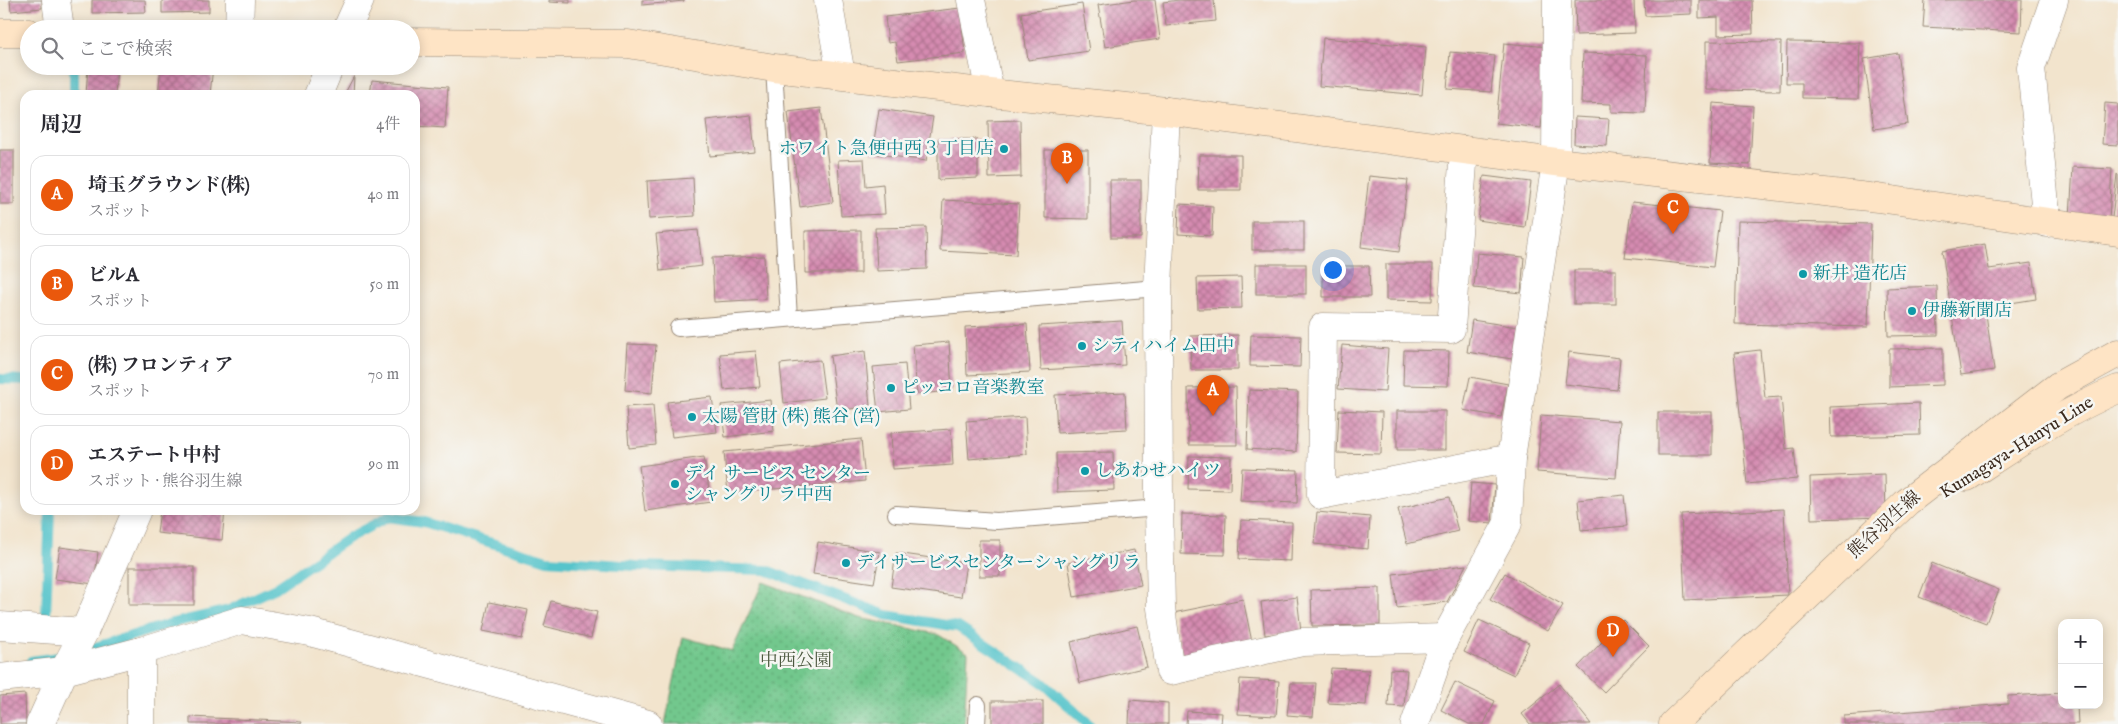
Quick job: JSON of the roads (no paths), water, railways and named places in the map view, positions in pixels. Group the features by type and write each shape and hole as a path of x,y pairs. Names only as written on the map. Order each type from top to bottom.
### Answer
{"street":[{"path":"56,0 59,20"},
{"path":"239,20 240,0"},
{"path":"351,20 360,0"},
{"path":"828,0 841,75"},
{"path":"971,0 990,93"},
{"path":"1415,724 1445,638 1508,523 1511,458 1556,162 1557,0"},
{"path":"2047,222 2031,68 2054,0"},
{"path":"0,33 20,33"},
{"path":"420,42 628,44 774,68 1166,111 1556,162 1878,198 2118,232"},
{"path":"320,90 326,75"},
{"path":"1166,111 1158,288 1159,508 1161,608 1170,671 1302,642 1445,638"},
{"path":"1464,150 1451,329 1323,327 1321,495 1511,458"},
{"name":"熊谷羽生線","path":"1672,724 1907,502 2058,386 2118,353"},
{"path":"2058,386 2069,413"},
{"name":"Kumagaya-Hanyu Line","path":"1756,644 1907,519 2049,424 2118,389"},
{"path":"40,724 64,670 84,632 135,515"},
{"path":"0,678 64,670 142,651 242,620 310,632 648,724"},
{"path":"0,626 84,632"},
{"path":"141,724 142,651"}],"lane":[{"path":"774,68 789,318"},
{"path":"678,328 1158,288"},
{"path":"896,514 997,520 1159,508"},
{"path":"977,724 978,705"}],"waterway":[{"path":"74,75 74,90"},
{"path":"0,379 20,380"},
{"path":"46,616 50,515"},
{"path":"31,661 67,656 172,623 229,610 276,588 350,537 388,517 424,522 547,560 636,566 766,570 886,615 958,627 1042,682 1089,724"}],"place":[{"name":"ホワイト急便中西３丁目店","path":"1004,149"},
{"name":"ビルA","path":"1067,184"},
{"name":"(株) フロンティア","path":"1673,234"},
{"name":"新井 造花店","path":"1803,274"},
{"name":"伊藤新聞店","path":"1912,311"},
{"name":"シティハイム田中","path":"1082,346"},
{"name":"ピッコロ音楽教室","path":"891,388"},
{"name":"埼玉グラウンド(株)","path":"1213,416"},
{"name":"太陽 管財 (株) 熊谷 (営)","path":"692,417"},
{"name":"しあわせハイツ","path":"1085,471"},
{"name":"デイ サービス センター シャングリ ラ中西","path":"675,484"},
{"name":"デイサービスセンターシャングリラ","path":"846,563"},
{"name":"エステート中村","path":"1613,657"}],"park label":[{"name":"中西公園","path":"796,661"}]}
